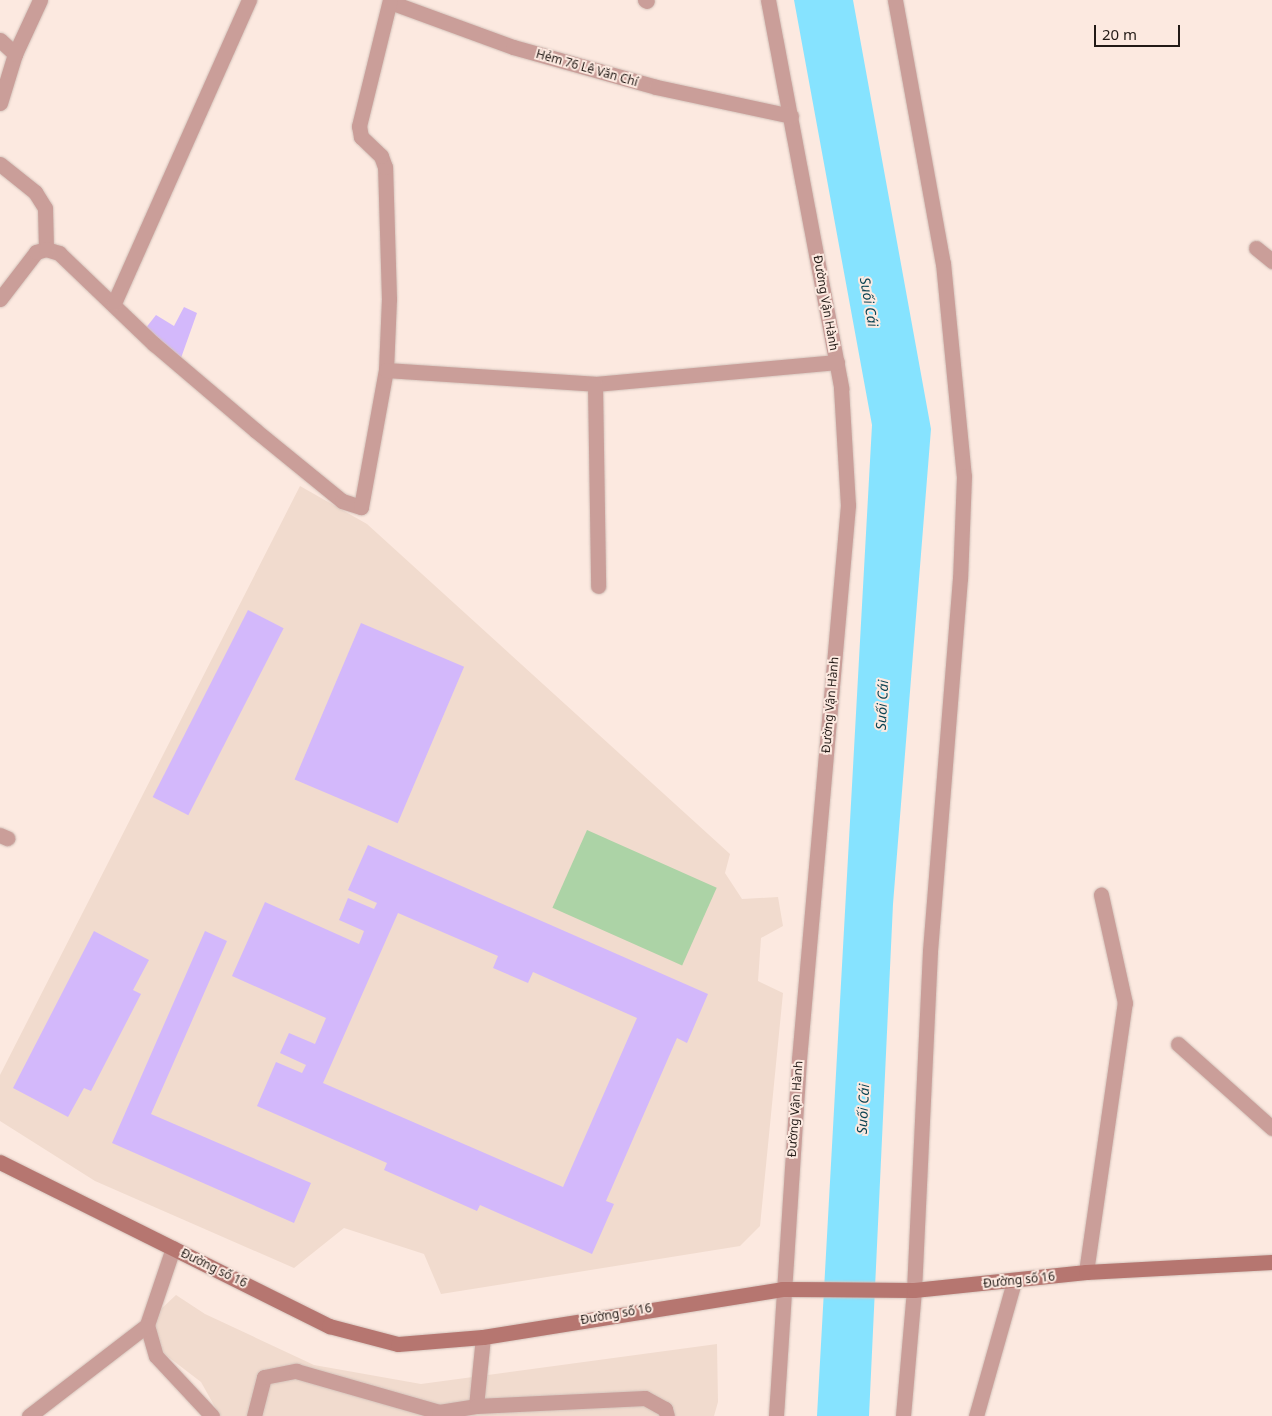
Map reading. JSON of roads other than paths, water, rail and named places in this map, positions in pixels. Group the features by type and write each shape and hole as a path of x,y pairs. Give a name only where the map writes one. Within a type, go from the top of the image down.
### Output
{"street":[{"path":"0,103 15,54 40,0"},
{"path":"114,303 250,0"},
{"name":"Đường Vận Hành","path":"768,0 837,362 848,505 782,1289 776,1416"},
{"path":"895,0 943,263 964,476 960,578 930,951 914,1290 903,1416"},
{"path":"0,299 27,261 36,252 46,249 59,253 114,303 154,344 255,430 355,507 361,507 366,497 386,370 389,299 385,166 381,156 360,137 359,126 390,1"},
{"name":"Hẻm 76 Lê Văn Chí","path":"390,1 513,47 637,82 752,110 790,116"},
{"path":"0,40 15,54"},
{"path":"0,164 35,192 45,208 46,249"},
{"path":"1256,248 1272,261"},
{"path":"386,370 595,384 837,362"},
{"path":"595,384 598,586"},
{"path":"1086,1272 1125,1004 1101,895"},
{"path":"1178,1044 1272,1128"},
{"name":"Đường số 16","path":"0,1162 329,1326 398,1344 482,1337 782,1289 914,1290 1014,1282 1086,1272 1272,1262"},
{"path":"29,1416 147,1325 173,1248"},
{"path":"976,1416 1014,1282"},
{"path":"147,1325 156,1356 212,1416"},
{"path":"476,1406 482,1337"},
{"path":"254,1416 264,1377 296,1372 439,1412 476,1406 645,1398 665,1409 667,1416"}],"water":[{"name":"Suối Cái","path":"794,0 853,0 931,429 893,904 869,1416 817,1416 872,425"}]}
